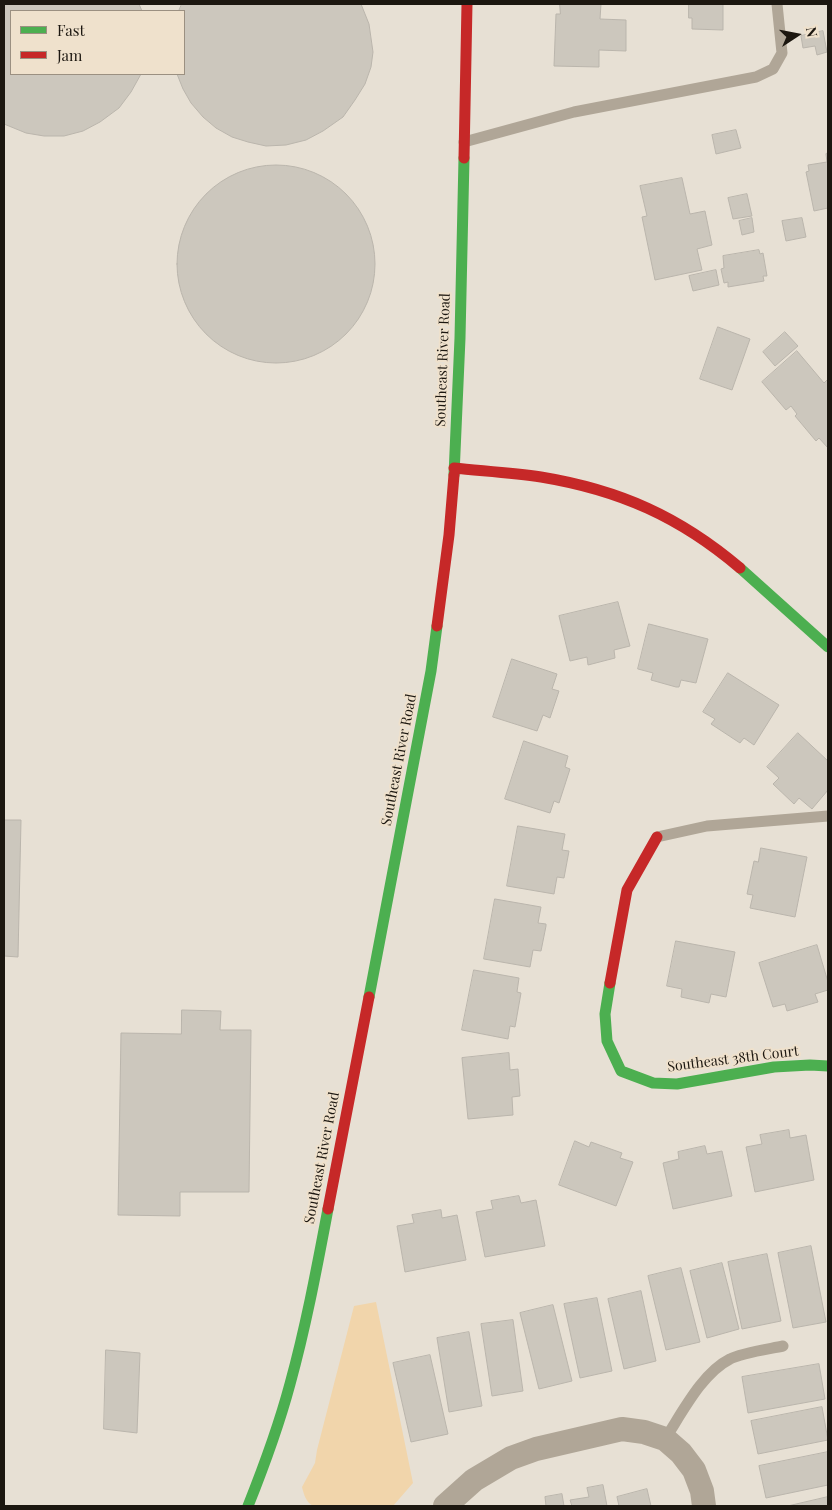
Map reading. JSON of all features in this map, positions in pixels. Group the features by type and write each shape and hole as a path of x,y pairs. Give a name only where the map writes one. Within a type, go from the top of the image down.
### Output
{"main road":[{"name":"Southeast River Road","path":"248,1506 266,1460 290,1384 317,1268 431,671 449,535 454,468 460,338 467,4"},
{"path":"454,468 541,477 573,483 616,495 672,519 705,541 755,580 828,647"},
{"name":"Southeast 38th Court","path":"657,837 628,890 605,1014 607,1041 621,1070 653,1084 677,1084 774,1067 828,1066"}],"street":[{"path":"445,1506 474,1480 511,1458 536,1449 622,1429 644,1432 665,1439 681,1453 694,1470 702,1491 704,1506"}],"lane":[{"path":"464,142 574,112 756,77 773,69 782,53 777,4"},
{"path":"657,837 707,826 828,816"},
{"path":"665,1439 688,1403 718,1367 732,1358 783,1346"}],"shaded area":[{"path":"376,1302 413,1483 393,1506 313,1506 307,1500 302,1487 315,1463 354,1306"}],"building":[{"path":"4,4 139,4 142,10 10,10 10,75 140,75 119,108 100,122 83,131 64,136 44,136 26,133 4,124"},
{"path":"182,4 361,4 369,24 373,52 371,67 365,84 343,117 323,131 306,140 286,145 266,146 248,142 232,137 216,128 191,103 183,89 177,75 185,75 185,10 179,10"},
{"path":"560,4 601,4 600,19 626,20 626,51 599,50 599,67 554,66 556,14 560,14"},
{"path":"689,4 723,4 723,30 692,29 692,18 689,18"},
{"path":"823,31 827,52 817,55 815,46 803,48 801,36"},
{"path":"736,130 741,148 716,154 712,135"},
{"path":"828,153 828,208 814,211 806,172 809,171 808,165 827,162 826,154"},
{"path":"266,165 286,165 305,169 323,176 339,187 353,201 368,226 375,254 371,293 364,311 353,327 339,341 323,352 305,359 286,363 266,363 247,359 229,352 213,341 199,327 188,311 181,293 177,274 177,254 181,235 188,217 199,201 213,187 229,176 247,169"},
{"path":"682,178 690,214 705,211 712,245 697,249 702,270 655,280 642,217 647,216 640,186"},
{"path":"747,194 752,216 733,219 728,198"},
{"path":"752,218 754,232 742,235 739,221"},
{"path":"802,218 806,237 786,241 782,221"},
{"path":"759,250 760,254 763,253 767,276 763,276 764,281 728,287 728,282 724,283 721,269 724,268 723,256"},
{"path":"716,270 719,285 693,291 689,276"},
{"path":"718,327 750,339 732,390 700,379"},
{"path":"785,332 798,346 775,366 763,352"},
{"path":"797,351 824,383 828,379 828,448 819,438 816,441 795,416 797,414 791,406 786,410 762,382"},
{"path":"618,602 630,646 614,650 615,658 588,665 587,657 570,661 559,616"},
{"path":"649,624 708,639 696,683 681,680 679,687 676,687 651,680 653,673 638,669"},
{"path":"512,659 557,674 552,689 559,691 550,718 543,715 537,731 493,717"},
{"path":"728,673 779,705 754,745 744,738 740,743 711,724 715,719 703,712"},
{"path":"798,733 828,761 828,790 812,809 799,798 794,804 773,784 779,778 767,767"},
{"path":"524,741 568,756 565,767 570,769 559,803 554,801 550,813 505,799"},
{"path":"4,820 21,820 18,957 4,956"},
{"path":"518,826 565,834 562,850 569,851 564,878 557,877 554,894 507,886"},
{"path":"761,848 807,857 795,917 750,908 753,895 747,894 754,861 758,862"},
{"path":"495,899 541,907 538,923 546,924 546,926 541,951 533,950 530,967 484,959"},
{"path":"676,941 735,952 726,997 711,994 709,1003 681,997 682,989 667,986"},
{"path":"817,945 828,982 828,990 815,994 818,1002 787,1011 785,1004 773,1007 759,963"},
{"path":"474,970 519,978 517,992 521,993 515,1027 510,1026 508,1039 462,1030"},
{"path":"182,1010 221,1011 220,1030 251,1030 249,1192 180,1192 180,1216 118,1215 121,1033 181,1034"},
{"path":"509,1053 510,1070 518,1069 520,1096 512,1097 513,1115 468,1119 462,1058"},
{"path":"789,1130 790,1138 806,1135 814,1180 755,1192 746,1147 762,1144 760,1135"},
{"path":"575,1141 589,1147 591,1142 622,1153 620,1158 633,1162 616,1206 559,1185"},
{"path":"705,1146 707,1154 722,1151 732,1196 673,1209 663,1163 679,1159 678,1152"},
{"path":"519,1196 521,1203 536,1200 545,1246 485,1257 476,1212 493,1209 491,1201"},
{"path":"441,1210 442,1218 457,1215 466,1260 405,1272 397,1226 414,1223 412,1215"},
{"path":"811,1246 826,1322 793,1328 778,1253"},
{"path":"767,1254 781,1321 742,1329 728,1262"},
{"path":"722,1263 739,1329 707,1338 690,1271"},
{"path":"681,1268 700,1342 666,1350 648,1276"},
{"path":"641,1291 656,1361 624,1369 608,1299"},
{"path":"597,1298 612,1371 580,1378 564,1304"},
{"path":"553,1305 572,1381 539,1389 520,1313"},
{"path":"513,1320 523,1391 492,1396 481,1324"},
{"path":"469,1332 482,1406 449,1412 437,1338"},
{"path":"106,1350 140,1353 137,1433 104,1429"},
{"path":"430,1355 448,1434 411,1442 393,1363"},
{"path":"819,1364 825,1399 748,1413 742,1377"},
{"path":"822,1407 828,1440 758,1454 751,1421"},
{"path":"828,1452 828,1485 766,1498 759,1466"},
{"path":"603,1485 607,1506 572,1506 570,1500 589,1497 587,1488"},
{"path":"647,1489 651,1506 619,1506 617,1497"},
{"path":"562,1494 564,1506 546,1506 545,1497"},
{"path":"828,1497 828,1506 788,1506"}],"traffic: fast":[{"path":"454,475 460,338 464,158"},
{"path":"740,568 828,647"},
{"path":"369,997 431,671 437,626"},
{"path":"610,983 605,1014 607,1041 621,1071 653,1083 677,1084 774,1067 828,1066"},
{"path":"248,1506 271,1445 296,1362 328,1209"}],"traffic: jam":[{"path":"464,158 467,4"},
{"path":"454,468 541,477 623,498 648,508 695,534 740,568"},
{"path":"437,626 449,535 454,475"},
{"path":"610,983 627,890 657,837"},
{"path":"328,1209 369,997"}]}
